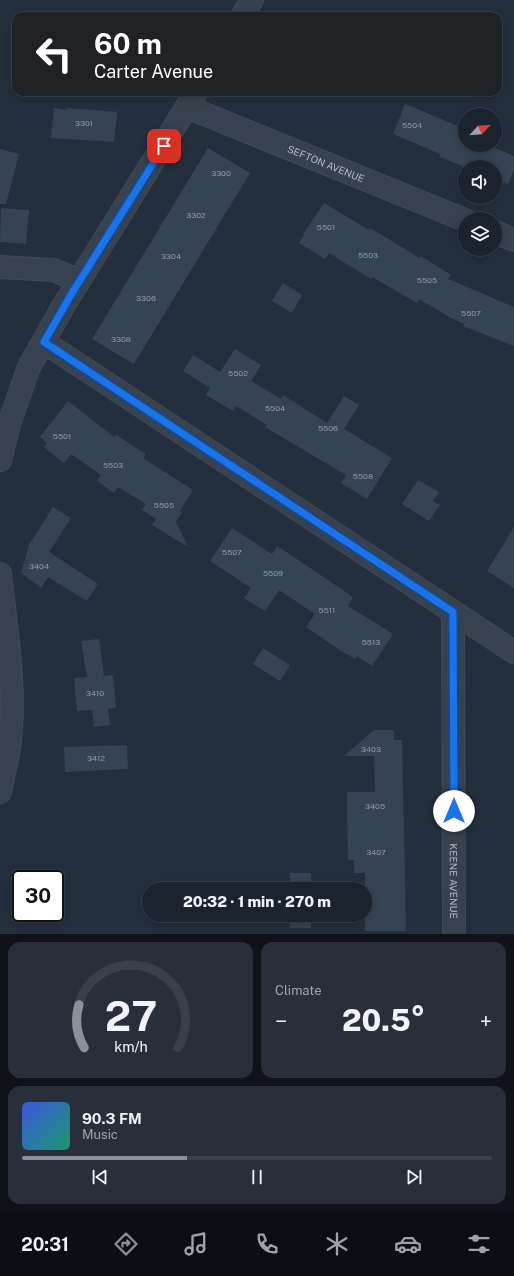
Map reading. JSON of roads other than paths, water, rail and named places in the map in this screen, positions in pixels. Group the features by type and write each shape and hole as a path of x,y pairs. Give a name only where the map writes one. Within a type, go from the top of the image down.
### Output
{"street":[{"path":"244,12 252,0"},
{"path":"0,400 29,367 79,281 192,99"},
{"name":"SEFTON AVENUE","path":"192,99 458,217"},
{"path":"502,235 514,240"},
{"path":"0,267 54,270 79,281"},
{"path":"44,342 514,652"},
{"path":"0,460 9,424 29,367"},
{"path":"0,574 3,623 10,667 11,717 9,746 0,792"},
{"name":"KEENE AVENUE","path":"453,612 454,934"}]}
